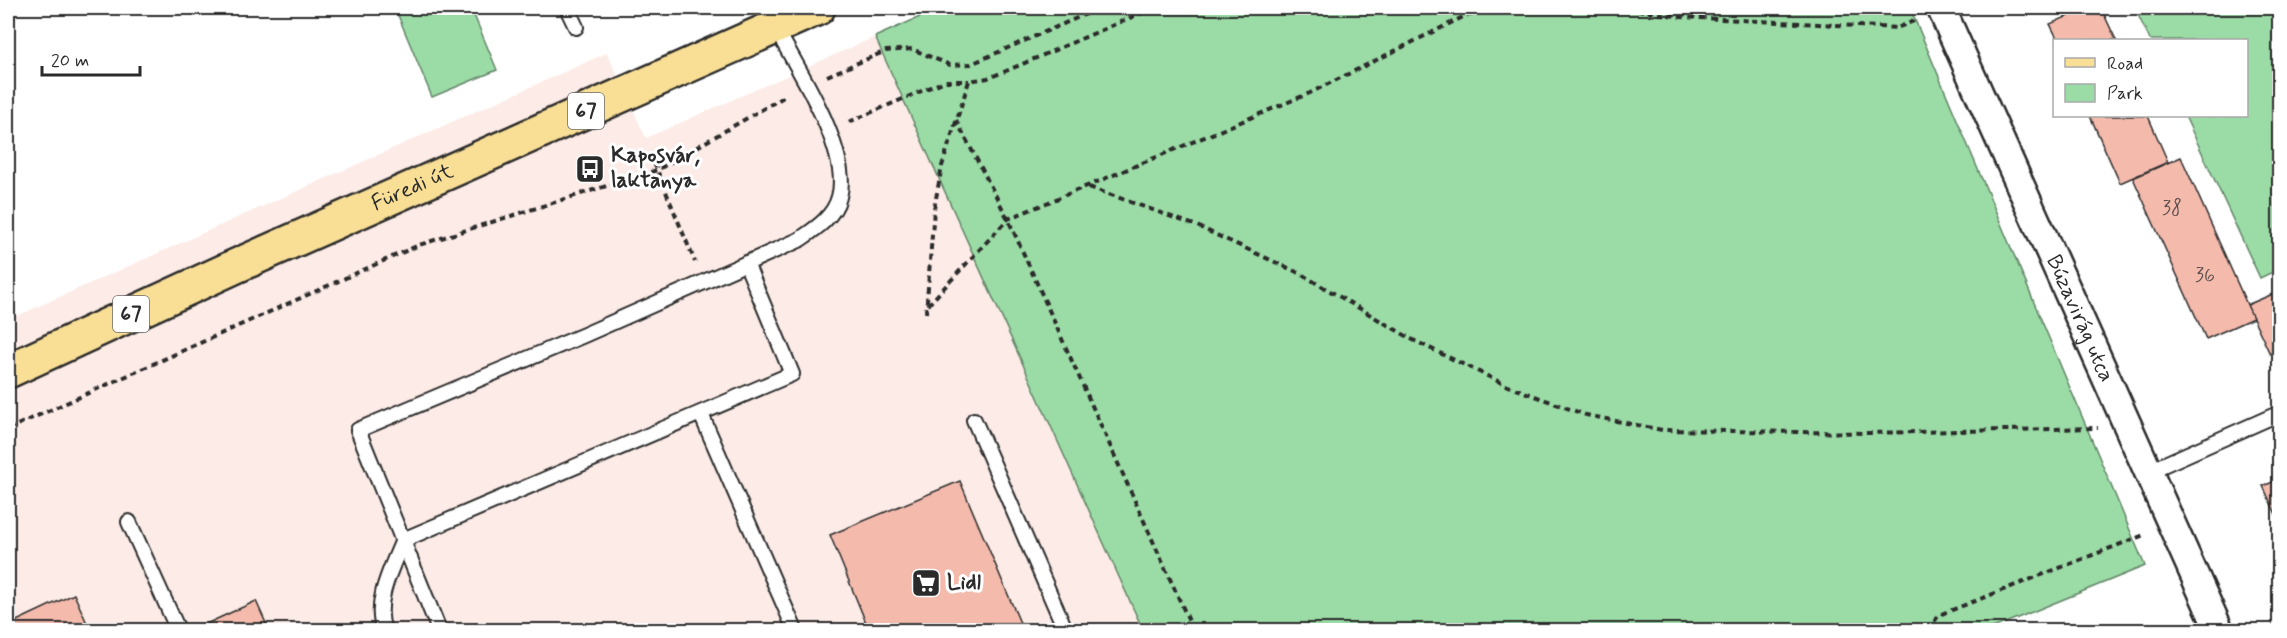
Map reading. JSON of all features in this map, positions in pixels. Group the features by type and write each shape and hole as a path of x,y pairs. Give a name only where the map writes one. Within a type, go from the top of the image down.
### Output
{"main road":[{"name":"Füredi út","path":"13,366 236,266 771,17 818,8"}],"street":[{"name":"Búzavirág utca","path":"1941,8 2219,630"}],"lane":[{"path":"567,8 576,27"},
{"path":"440,630 358,430 799,240 824,222 839,197 840,167 829,130 771,17"},
{"path":"384,630 380,620 384,588 402,540 792,374 746,263"},
{"path":"2147,472 2280,413"},
{"path":"701,414 795,630"},
{"path":"974,420 1062,622"},
{"path":"129,522 177,630"}],"path":[{"path":"8,429 419,245 657,170 807,84 886,51 912,49 950,65 971,64 1100,8"},
{"path":"829,130 945,81 988,78 1154,8"},
{"path":"928,305 1008,219 1311,93 1465,16 1500,8"},
{"path":"1627,8 1681,17 1897,28 1941,8"},
{"path":"926,313 934,209 942,166 969,81"},
{"path":"956,120 1008,219 1193,630"},
{"path":"650,153 703,282"},
{"path":"1089,187 1197,226 1301,274 1415,341 1508,386 1586,415 1662,430 1869,433 2130,427"},
{"path":"1928,630 1939,615 2170,524"}],"shaded area":[{"path":"875,37 1143,630 8,630 8,320 607,53 646,138"}],"green space":[{"path":"395,8 471,8 497,70 432,97"},
{"path":"940,8 1910,8 2145,566 1988,630 1143,630 875,37"},
{"path":"2154,8 2279,8 2279,269 2260,278 2185,117 2248,117 2248,39 2150,39 2138,15"}],"building":[{"path":"2087,8 2101,8 2116,39 2058,39 2050,24"},
{"path":"2101,8 2118,8 2104,14"},
{"path":"2090,117 2148,117 2168,162 2120,183"},
{"path":"2181,157 2253,318 2206,339 2133,178"},
{"path":"2280,291 2280,349 2270,354 2247,305"},
{"path":"2280,479 2280,523 2263,486"},
{"name":"Lidl","path":"960,481 1023,630 869,630 830,535"},
{"path":"74,594 90,630 8,630 8,625"},
{"path":"256,601 269,630 208,630 206,624"}],"place":[{"name":"Kaposvár, laktanya","path":"590,169"},
{"name":"Lidl","path":"926,583"}]}
